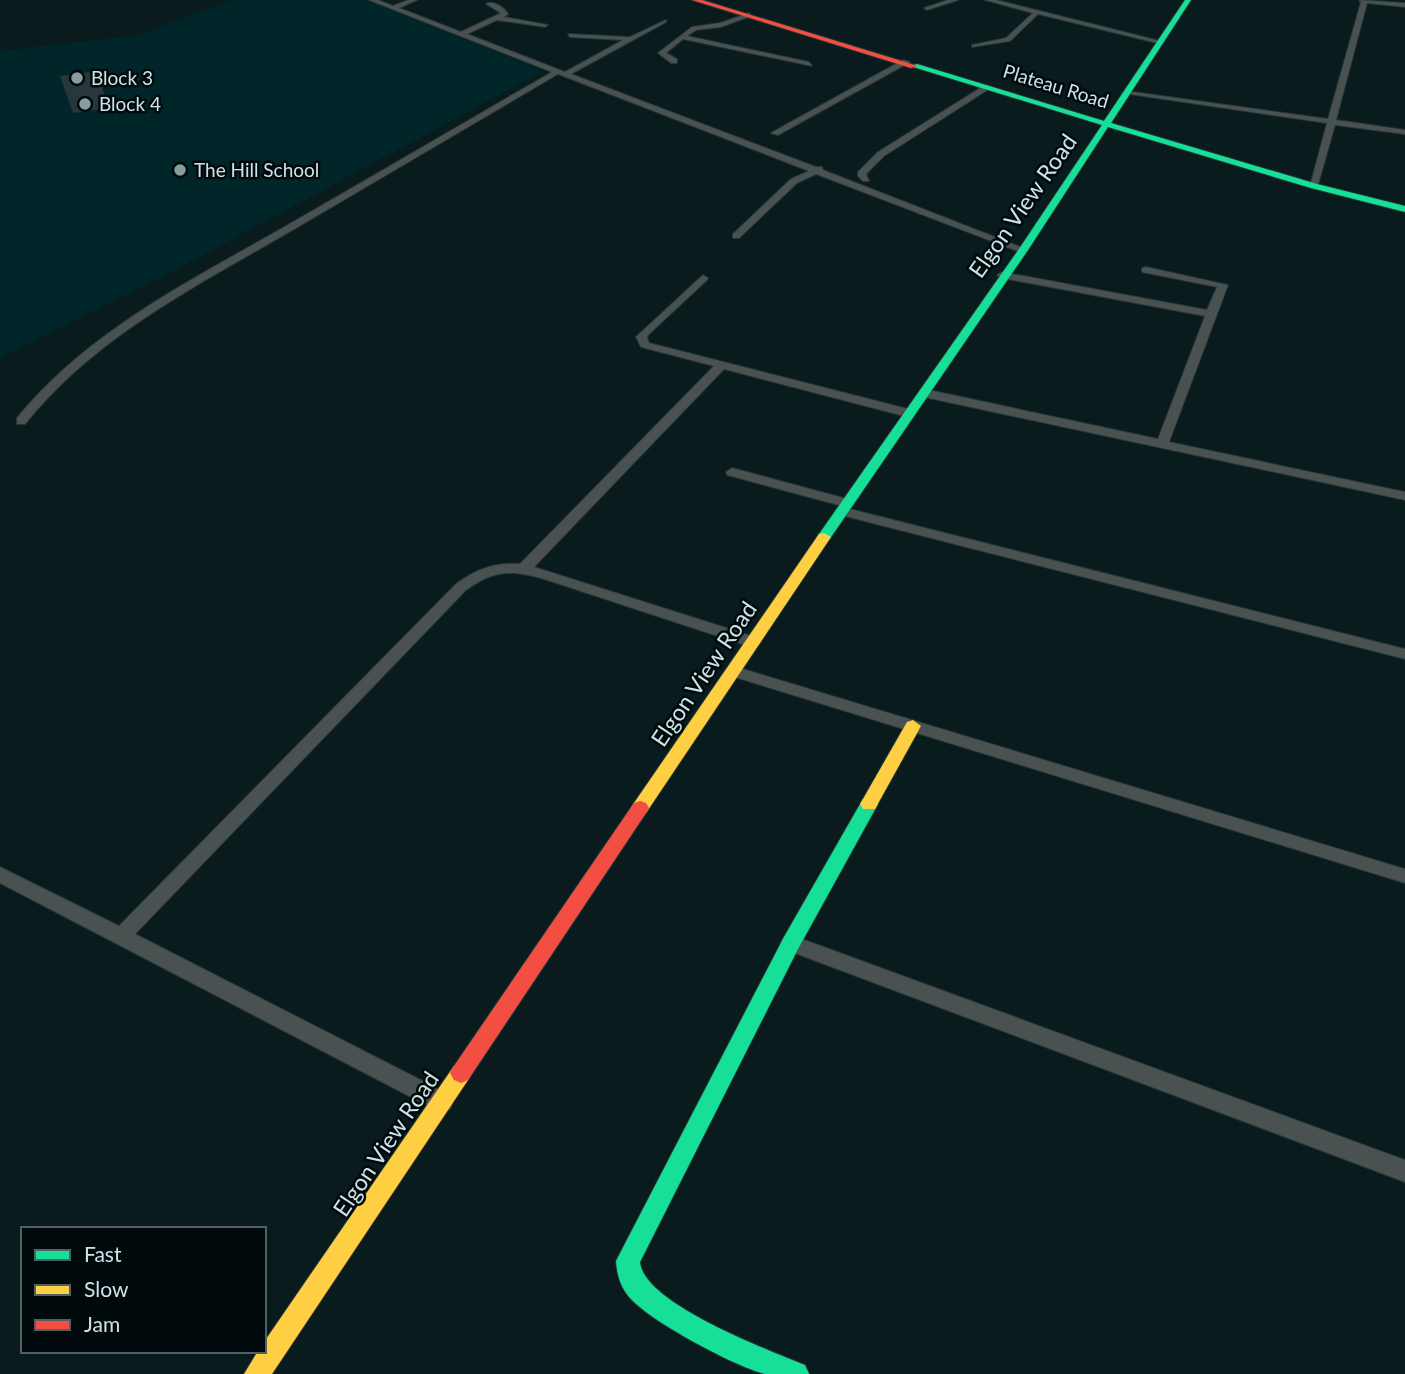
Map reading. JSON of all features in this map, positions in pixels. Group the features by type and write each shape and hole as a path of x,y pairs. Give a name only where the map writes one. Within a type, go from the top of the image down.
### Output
{"street":[{"path":"372,0 819,169 1023,250"},
{"path":"394,8 414,0"},
{"name":"Plateau Road","path":"695,0 1314,186 1405,209"},
{"path":"927,8 955,0"},
{"path":"988,0 1161,42"},
{"name":"Elgon View Road","path":"257,1374 1002,275 1023,250 1188,0"},
{"path":"1314,186 1364,0 1405,5"},
{"path":"461,34 506,12 489,4"},
{"path":"974,46 1008,40 1038,12"},
{"path":"674,61 661,53 696,27 721,25 749,15"},
{"path":"497,18 545,25"},
{"path":"21,421 33,404 71,370 118,332 179,292 562,73 664,21"},
{"path":"570,35 632,38"},
{"path":"681,37 809,64"},
{"path":"775,133 906,62"},
{"path":"866,179 861,174 881,154 988,87"},
{"path":"1126,93 1405,132"},
{"path":"736,236 794,181 819,169"},
{"path":"1146,270 1223,285 1162,444"},
{"path":"1002,275 1210,314"},
{"path":"703,278 645,332 642,341 656,350 908,413"},
{"path":"524,569 721,366"},
{"path":"924,393 1405,496"},
{"path":"732,472 844,507 1405,654"},
{"path":"121,936 461,587 486,571 501,566 524,569 753,642"},
{"path":"733,671 1405,876"},
{"path":"796,1374 682,1321 642,1292 631,1279 628,1261 791,943 913,726"},
{"path":"0,874 442,1102"},
{"path":"791,943 1405,1171"}],"shaded area":[{"name":"The Hill School","path":"230,0 366,0 544,71 177,269 0,358 0,51 139,35"}],"building":[{"path":"89,72 93,81 99,80 106,98 98,100 101,109 73,113 60,76"}],"traffic: fast":[{"path":"824,537 1023,250 1188,0"},
{"path":"914,66 1314,186 1405,209"},
{"path":"796,1374 704,1333 656,1305 639,1291 630,1277 628,1261 791,943 869,804"}],"traffic: slow":[{"path":"640,808 824,537"},
{"path":"869,804 913,726"},
{"path":"257,1374 461,1073"}],"traffic: jam":[{"path":"695,0 914,66"},
{"path":"461,1073 640,808"}],"place":[{"name":"Block 3","path":"77,78"},
{"name":"Block 4","path":"85,104"},
{"name":"The Hill School","path":"180,170"}]}
